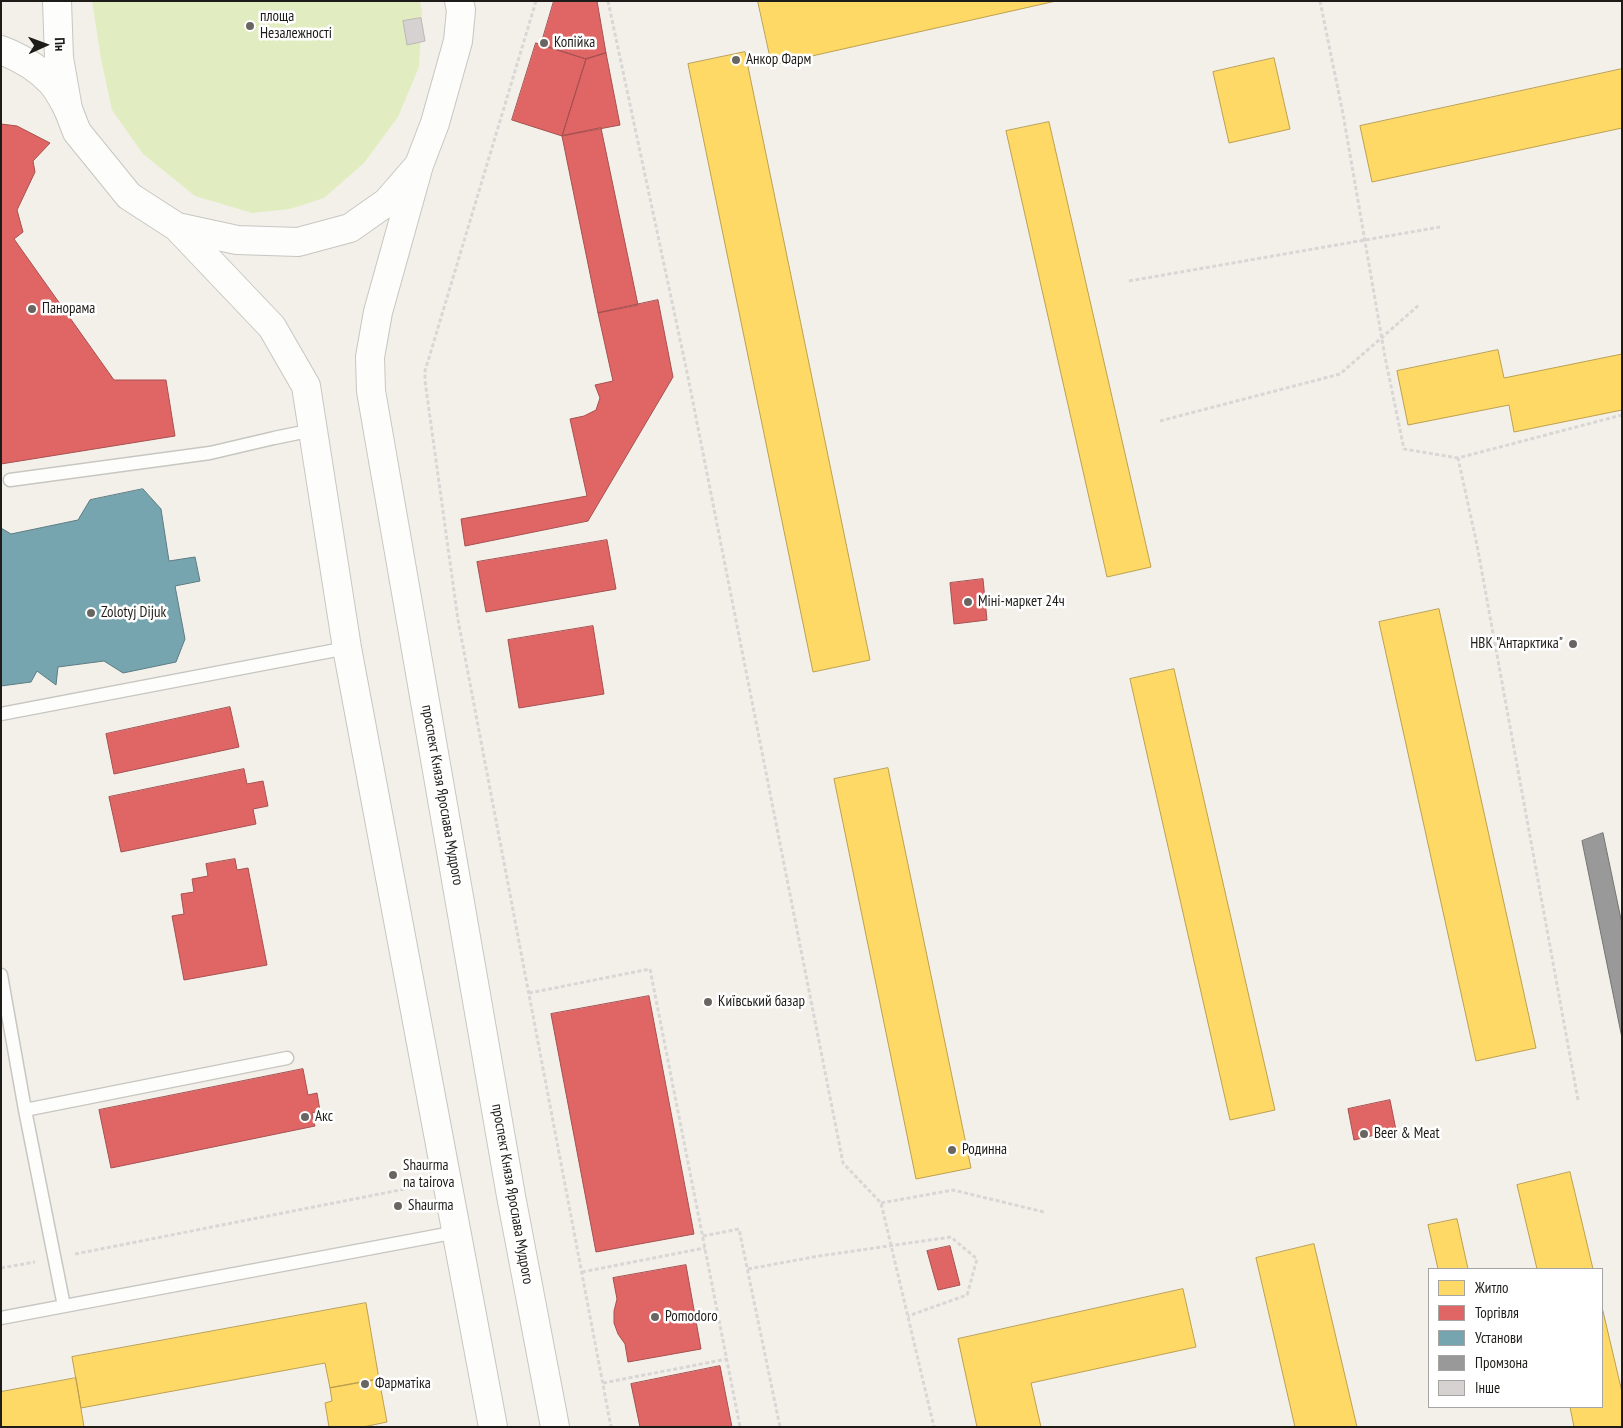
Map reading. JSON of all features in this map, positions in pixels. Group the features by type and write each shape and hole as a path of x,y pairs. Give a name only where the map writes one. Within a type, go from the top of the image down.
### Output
{"main road":[{"path":"57,1 59,58 68,109"},
{"path":"176,228 237,240 298,242 350,228 387,202 418,165 435,123 458,41 462,4"},
{"path":"1,50 12,54 52,82 68,109 77,132 129,196 176,228 272,327 306,386 347,648 492,1427"},
{"name":"проспект Князя Ярослава Мудрого","path":"418,165 378,312 370,357 371,391 510,1187 555,1427"}],"lane":[{"path":"10,480 210,454 313,430"},
{"path":"1,714 347,648"},
{"path":"1,975 25,1110 64,1306"},
{"path":"25,1110 287,1058"},
{"path":"1,1318 457,1232"}],"path":[{"path":"536,1 430,353 425,376 458,620 612,1427"},
{"path":"608,1 690,387 843,1163 881,1203 934,1427"},
{"path":"1320,1 1343,114 1381,338 1404,450 1458,458 1622,415"},
{"path":"1129,281 1440,227"},
{"path":"1160,421 1340,374 1419,305"},
{"path":"1458,458 1477,545 1578,1100"},
{"path":"529,993 650,969 740,1427"},
{"path":"1,1268 446,1181"},
{"path":"881,1203 953,1190 1044,1212"},
{"path":"702,1236 740,1229 780,1427"},
{"path":"748,1269 819,1256 951,1237 977,1259 967,1295 908,1316"},
{"path":"582,1272 705,1248"},
{"path":"603,1383 727,1359"}],"green space":[{"path":"92,1 420,1 422,12 419,67 398,117 364,163 324,198 290,209 252,213 195,196 143,154 112,110 101,59"}],"building: Житло":[{"path":"758,1 1056,1 772,65"},
{"path":"745,52 870,660 813,672 688,64"},
{"path":"1274,58 1290,129 1229,143 1213,72"},
{"path":"1622,69 1622,128 1372,182 1360,126"},
{"path":"1049,122 1151,567 1107,577 1006,131"},
{"path":"1498,350 1504,378 1622,354 1622,410 1514,432 1509,405 1408,425 1397,371"},
{"path":"1439,609 1536,1048 1476,1061 1379,622"},
{"path":"1174,669 1275,1110 1230,1120 1130,679"},
{"path":"888,768 971,1168 916,1179 834,779"},
{"path":"1570,1172 1593,1268 1537,1268 1517,1185"},
{"path":"1457,1219 1468,1268 1438,1268 1428,1225"},
{"path":"1314,1244 1357,1427 1295,1427 1256,1258"},
{"path":"1183,1289 1196,1347 1031,1383 1041,1427 977,1427 958,1339"},
{"path":"366,1303 379,1379 330,1388 325,1363 81,1408 72,1357"},
{"path":"1603,1311 1622,1392 1622,1427 1574,1427 1570,1408 1603,1408"},
{"path":"76,1378 84,1427 1,1427 1,1392"},
{"path":"379,1379 387,1422 363,1427 329,1427 325,1403 332,1401 330,1388"}],"building: Торгівля":[{"path":"554,1 597,1 606,53 586,59 541,45"},
{"path":"536,43 586,59 562,136 512,120"},
{"path":"606,53 620,125 562,136 586,59"},
{"name":"Панорама","path":"1,124 17,126 50,143 33,161 35,172 17,210 23,232 14,239 114,380 166,380 175,436 1,464"},
{"path":"601,128 638,305 598,313 562,136"},
{"path":"658,300 673,377 588,521 465,546 461,519 587,496 570,419 584,416 596,410 600,398 595,385 613,381 598,313"},
{"path":"607,540 616,589 486,612 477,562"},
{"name":"Міні-маркет 24ч","path":"983,579 987,620 954,624 950,583"},
{"path":"593,626 604,694 519,708 508,640"},
{"path":"230,707 239,747 114,774 106,734"},
{"path":"244,769 247,784 263,781 268,806 253,809 256,824 121,852 109,797"},
{"path":"235,859 237,870 248,868 267,965 184,980 172,916 184,914 181,894 194,892 192,879 208,876 206,864"},
{"path":"649,996 694,1234 596,1252 551,1014"},
{"path":"303,1069 308,1095 317,1093 320,1111 312,1113 315,1126 111,1168 99,1110"},
{"path":"1390,1100 1396,1130 1354,1140 1348,1109"},
{"path":"950,1246 960,1285 938,1290 927,1251"},
{"name":"Pomodoro","path":"686,1265 701,1349 628,1362 625,1344 618,1334 614,1323 617,1299 613,1278"},
{"path":"720,1366 732,1427 640,1427 631,1384"}],"building: Установи":[{"name":"Zolotyj Dijuk","path":"143,489 161,509 169,561 195,557 200,581 175,586 185,639 176,662 123,673 104,661 58,667 56,685 37,671 31,682 1,686 1,528 11,534 78,520 90,500"}],"building: Промзона":[{"path":"1603,833 1622,924 1622,1038 1582,841"}],"building: Інше":[{"path":"421,18 425,41 407,45 403,21"}],"place":[{"name":"площа Незалежності","path":"250,26"},
{"name":"Копійка","path":"544,43"},
{"name":"Анкор Фарм","path":"736,60"},
{"name":"Панорама","path":"32,309"},
{"name":"Міні-маркет 24ч","path":"968,602"},
{"name":"Zolotyj Dijuk","path":"91,613"},
{"name":"НВК \"Антарктика\"","path":"1573,644"},
{"name":"Київський базар","path":"708,1002"},
{"name":"Акс","path":"305,1117"},
{"name":"Beer & Meat","path":"1364,1134"},
{"name":"Родинна","path":"952,1150"},
{"name":"Shaurma na tairova","path":"393,1175"},
{"name":"Shaurma","path":"398,1206"},
{"name":"Pomodoro","path":"655,1317"},
{"name":"Фарматіка","path":"365,1384"}]}
